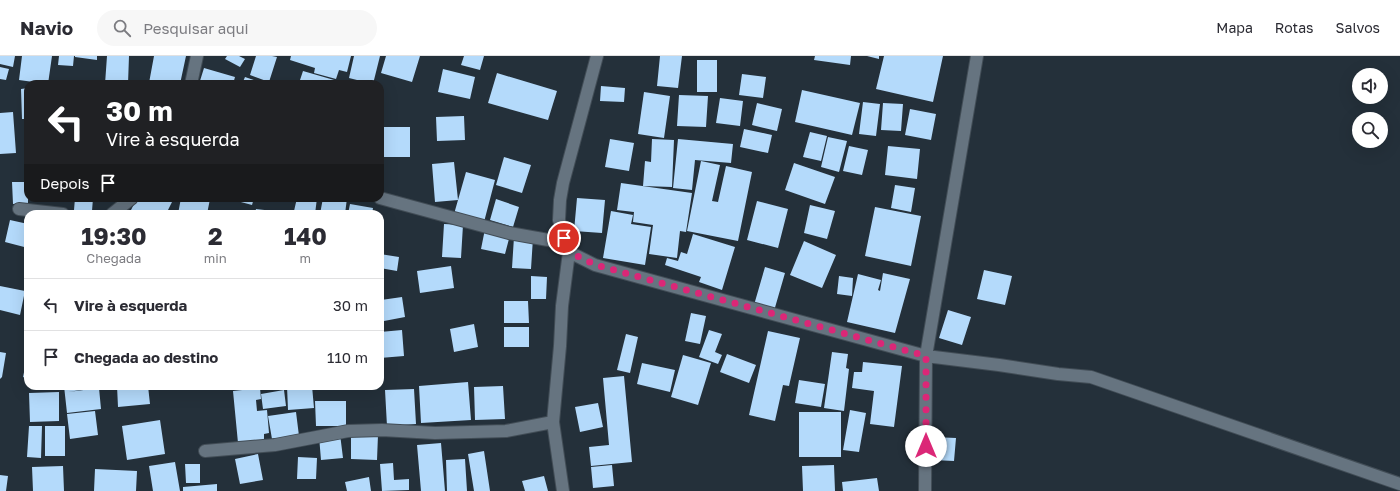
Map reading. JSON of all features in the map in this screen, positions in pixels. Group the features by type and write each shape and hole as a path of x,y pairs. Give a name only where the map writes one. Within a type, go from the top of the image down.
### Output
{"street":[{"path":"192,80 197,56"},
{"path":"563,491 553,422 562,306 569,252 559,220 560,200 563,183 597,56"},
{"path":"925,491 926,356 977,56"},
{"path":"384,199 509,233 554,241 564,238"},
{"path":"117,210 127,202"},
{"path":"19,209 28,210"},
{"path":"569,252 596,265 926,356 1058,374 1092,377 1400,484"},
{"path":"205,451 275,445 348,431 382,430 435,433 506,431 553,422"}],"building":[{"path":"0,56 15,56 13,67 0,64"},
{"path":"22,56 52,56 49,80 19,80"},
{"path":"59,56 74,56 73,66 58,65"},
{"path":"97,56 97,60 75,57"},
{"path":"107,56 129,56 128,80 105,80"},
{"path":"154,56 186,56 181,80 150,80"},
{"path":"227,56 239,56 245,59 240,67 225,59"},
{"path":"256,56 277,57 270,80 264,80 250,75"},
{"path":"291,56 351,56 347,72 339,70 336,79 314,73 315,68 290,60"},
{"path":"354,56 380,56 374,80 357,80 349,78"},
{"path":"386,56 420,56 412,82 381,73"},
{"path":"464,56 484,56 480,70 461,65"},
{"path":"660,56 682,56 678,88 657,86"},
{"path":"815,56 851,56 850,65 814,60"},
{"path":"867,56 879,56 879,59"},
{"path":"884,56 943,56 933,102 876,89"},
{"path":"697,60 717,60 717,92 697,92"},
{"path":"0,67 9,69 6,80 0,79"},
{"path":"204,68 235,77 234,80 200,80"},
{"path":"443,69 475,77 470,99 438,92"},
{"path":"303,71 334,80 300,80"},
{"path":"497,73 557,91 548,120 488,103"},
{"path":"742,74 766,77 763,98 739,95"},
{"path":"245,77 254,80 244,80"},
{"path":"601,86 625,88 624,102 600,101"},
{"path":"21,89 24,89 24,119 22,119"},
{"path":"802,90 860,103 852,135 795,122"},
{"path":"644,92 670,96 664,138 638,134"},
{"path":"679,95 708,96 706,127 677,126"},
{"path":"720,98 743,101 740,126 716,123"},
{"path":"863,102 880,104 876,136 859,134"},
{"path":"757,103 782,109 777,131 752,125"},
{"path":"883,103 903,104 901,131 881,130"},
{"path":"910,109 936,114 931,140 905,135"},
{"path":"13,112 16,153 0,154 0,113"},
{"path":"464,116 465,140 437,141 436,117"},
{"path":"384,127 410,127 410,157 384,157"},
{"path":"744,129 772,135 768,153 740,147"},
{"path":"810,132 827,136 821,161 803,157"},
{"path":"828,137 847,141 839,172 821,167"},
{"path":"610,139 634,143 629,171 605,167"},
{"path":"652,139 674,140 672,187 643,186 645,161 651,162"},
{"path":"678,139 733,144 731,163 695,160 692,190 673,188"},
{"path":"849,146 868,150 862,175 843,171"},
{"path":"888,146 920,149 917,179 885,175"},
{"path":"504,157 531,165 522,193 496,185"},
{"path":"701,161 720,165 712,201 718,202 726,166 752,172 738,241 687,231"},
{"path":"454,162 458,200 435,202 432,164"},
{"path":"794,163 835,177 825,204 785,190"},
{"path":"466,172 495,180 484,222 454,214"},
{"path":"12,182 24,182 24,202 28,203 13,204"},
{"path":"621,183 692,193 686,232 680,231 677,258 649,254 653,225 633,222 634,212 617,210"},
{"path":"895,185 915,188 911,212 891,208"},
{"path":"577,198 605,200 602,233 574,231"},
{"path":"496,199 519,207 513,227 490,220"},
{"path":"757,201 788,209 778,248 747,240"},
{"path":"75,202 93,202 92,210 74,210"},
{"path":"135,202 172,202 168,210 131,210"},
{"path":"180,202 209,202 208,210 179,210"},
{"path":"241,202 253,202 252,205"},
{"path":"296,202 316,202 316,210 294,210"},
{"path":"322,202 346,202 346,210 321,210"},
{"path":"350,204 373,208 373,210 349,210"},
{"path":"810,205 835,211 827,239 804,233"},
{"path":"875,207 921,216 911,266 865,256"},
{"path":"611,211 633,215 631,224 651,227 645,265 603,258"},
{"path":"10,220 24,223 24,247 5,242"},
{"path":"444,224 463,225 461,258 442,257"},
{"path":"485,229 510,235 505,254 481,249"},
{"path":"693,234 735,247 722,290 699,282 701,277 665,265 667,258 678,261 681,252 687,254"},
{"path":"514,237 533,238 531,269 512,268"},
{"path":"804,241 836,255 822,288 790,275"},
{"path":"384,255 399,257 397,271 384,269"},
{"path":"451,266 454,288 420,293 417,271"},
{"path":"765,267 785,273 774,311 754,305"},
{"path":"984,270 1012,276 1005,305 977,299"},
{"path":"883,273 910,279 895,333 847,322 858,274 881,280 878,290 880,291"},
{"path":"531,276 547,277 546,299 531,299"},
{"path":"839,276 853,278 852,296 837,294"},
{"path":"0,286 24,291 20,315 0,310"},
{"path":"402,297 405,317 384,321 384,300"},
{"path":"504,301 528,301 529,323 504,323"},
{"path":"948,310 971,317 962,345 939,338"},
{"path":"691,313 706,316 700,344 685,341"},
{"path":"474,324 478,347 454,352 450,329"},
{"path":"504,327 529,327 529,347 504,347"},
{"path":"402,330 404,356 384,358 384,332"},
{"path":"709,330 722,334 715,352 722,355 718,364 699,357"},
{"path":"768,331 800,338 789,386 783,385 775,421 749,415"},
{"path":"626,334 638,337 630,373 617,370"},
{"path":"0,352 6,353 2,377 0,379"},
{"path":"832,352 848,354 846,368 849,369 844,411 824,408"},
{"path":"727,354 756,365 749,383 720,372"},
{"path":"683,355 711,363 698,405 671,397"},
{"path":"863,362 902,366 894,427 870,424 874,391 852,388 854,372 862,372"},
{"path":"642,363 675,370 670,392 637,384"},
{"path":"624,376 632,462 591,466 589,447 609,445 603,378"},
{"path":"799,380 825,384 821,407 795,403"},
{"path":"468,382 471,420 421,423 419,386"},
{"path":"503,386 505,419 475,420 474,387"},
{"path":"414,389 416,424 387,426 385,390"},
{"path":"64,390 81,390 68,392 99,390 101,409 67,413"},
{"path":"117,390 148,390 150,404 118,407"},
{"path":"260,390 261,399 256,400 257,411 267,410 269,433 264,434 264,441 238,443 233,391"},
{"path":"284,390 286,406 263,409 261,394"},
{"path":"287,390 312,390 314,408 288,410"},
{"path":"59,392 59,421 30,422 29,393"},
{"path":"315,401 346,401 346,426 316,426"},
{"path":"598,403 603,427 580,432 575,407"},
{"path":"850,410 866,413 859,452 843,450"},
{"path":"95,411 98,435 70,439 67,414"},
{"path":"296,412 299,436 272,439 268,416"},
{"path":"799,412 841,412 841,457 799,457"},
{"path":"160,420 165,454 127,460 122,426"},
{"path":"29,426 42,426 41,458 27,457"},
{"path":"45,426 65,426 65,456 45,456"},
{"path":"340,434 343,458 321,460 319,436"},
{"path":"351,434 378,435 377,460 351,459"},
{"path":"933,437 956,438 954,461 933,460"},
{"path":"441,443 445,491 421,491 417,445"},
{"path":"484,451 490,491 474,491 468,454"},
{"path":"258,454 263,480 240,484 235,459"},
{"path":"298,457 317,458 316,479 297,479"},
{"path":"465,459 467,491 447,491 446,460"},
{"path":"175,462 180,491 153,491 149,466"},
{"path":"393,463 394,480 409,479 409,490 382,491 380,464"},
{"path":"185,464 200,464 200,483 186,483"},
{"path":"612,465 614,486 593,488 591,467"},
{"path":"834,465 835,491 803,491 802,466"},
{"path":"63,466 64,491 33,491 32,467"},
{"path":"95,469 137,471 136,491 94,491"},
{"path":"0,475 8,476 6,491 0,491"},
{"path":"544,476 548,491 525,491 522,481"},
{"path":"369,477 371,491 347,491 345,482"},
{"path":"877,478 879,491 843,491 842,482"},
{"path":"217,484 217,491 183,491 183,487"}],"route":[{"path":"564,238 569,252 596,265 926,356 926,446"}]}
